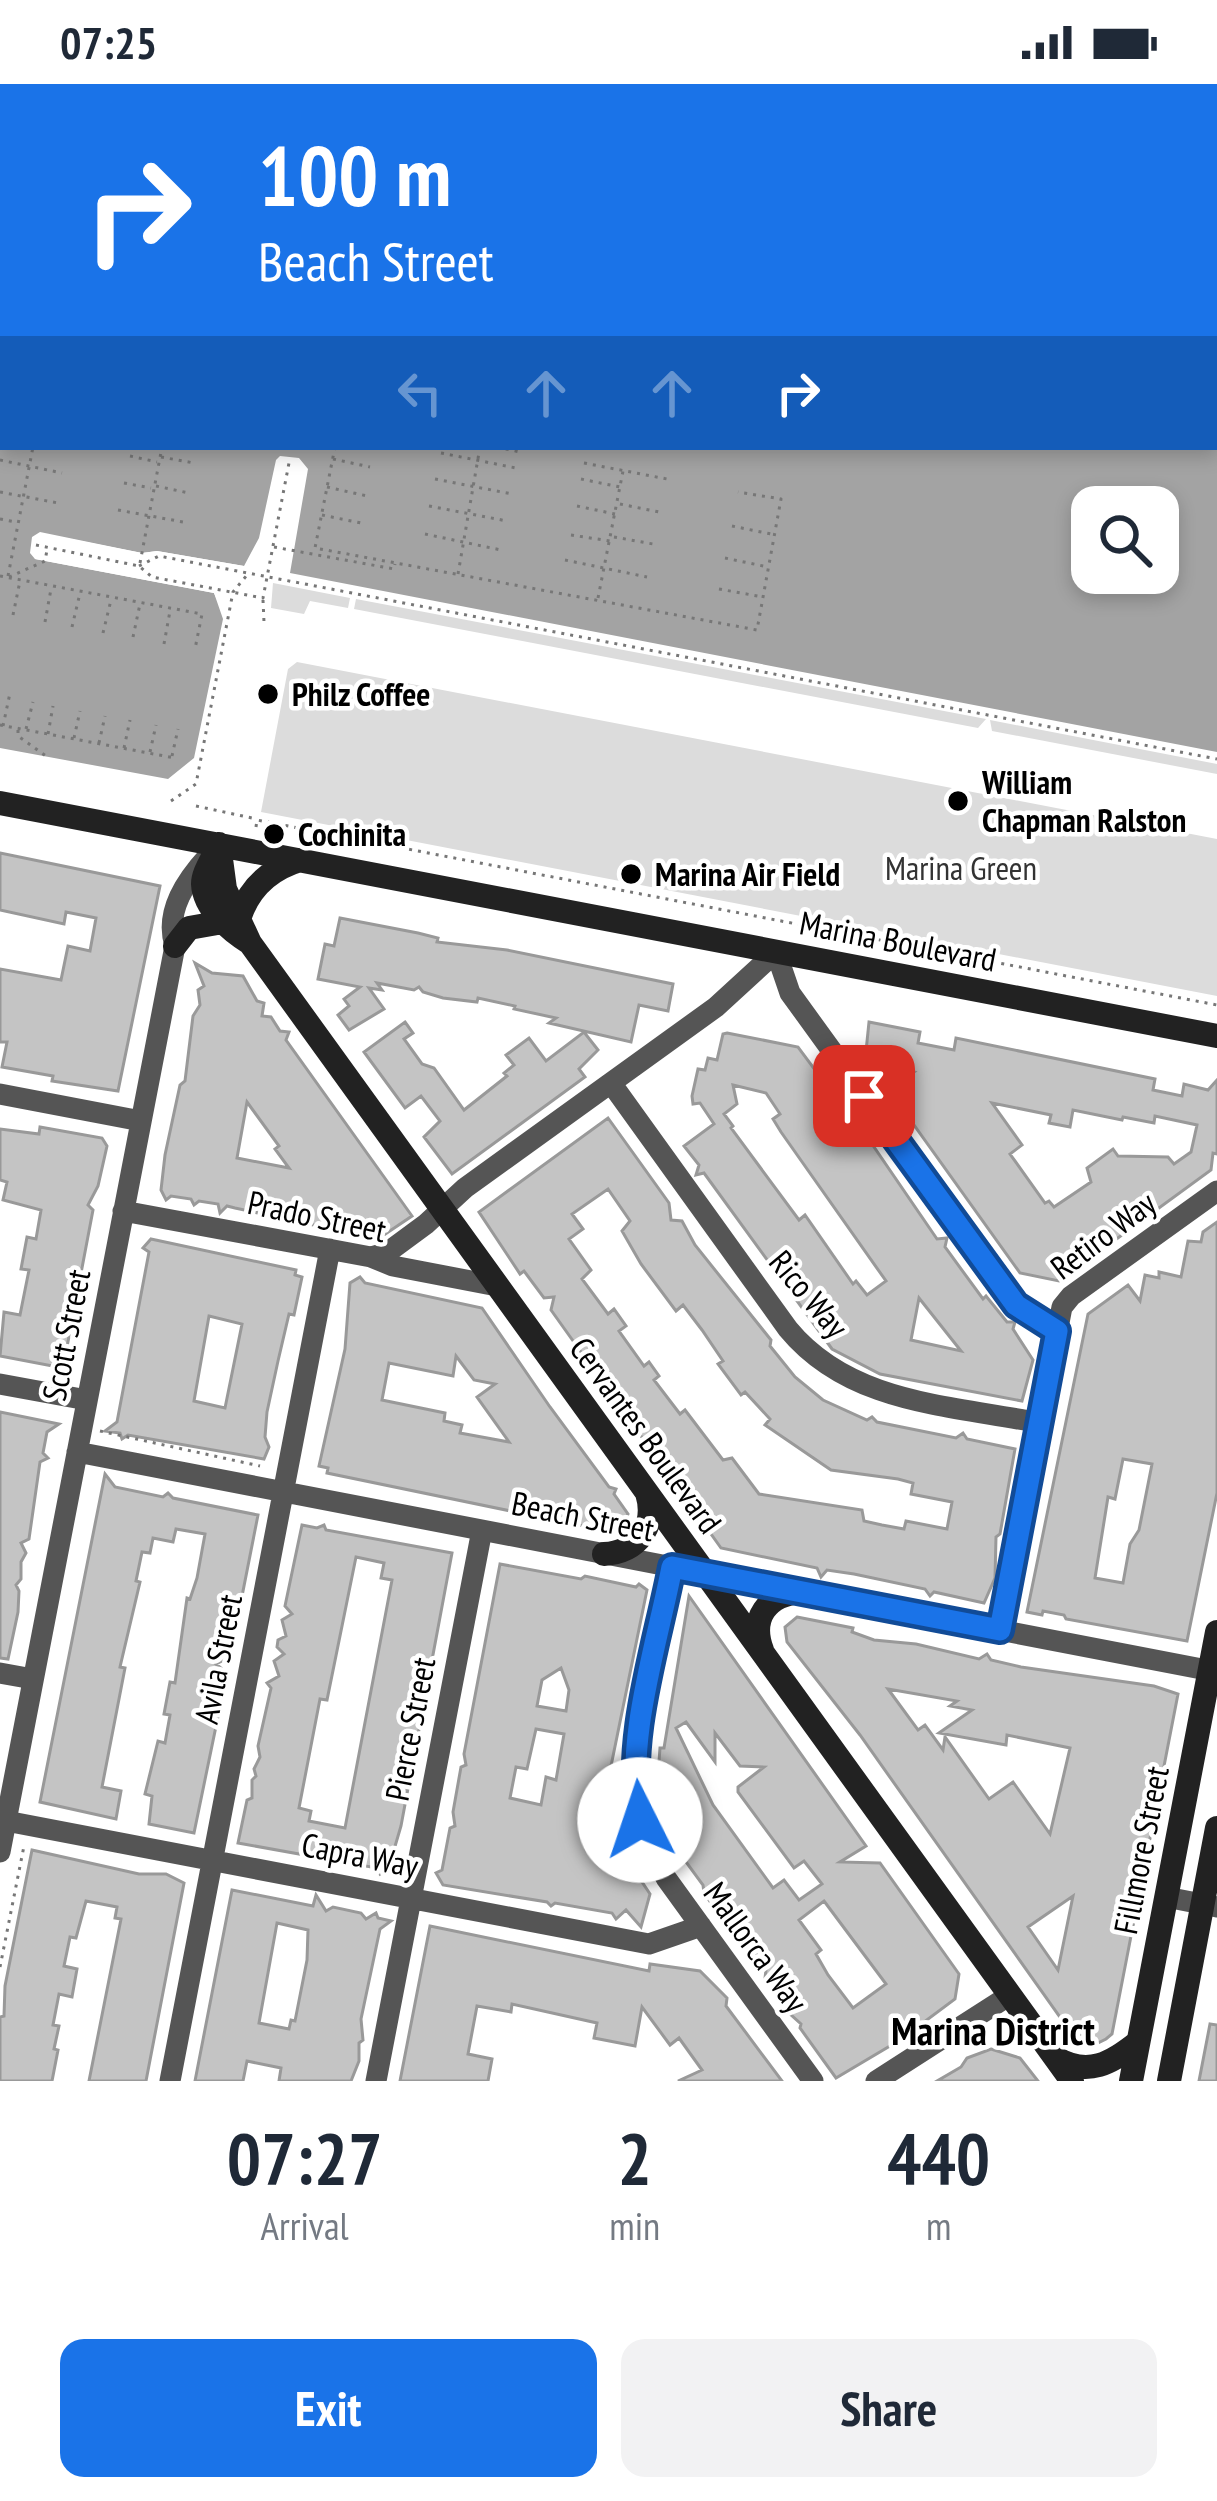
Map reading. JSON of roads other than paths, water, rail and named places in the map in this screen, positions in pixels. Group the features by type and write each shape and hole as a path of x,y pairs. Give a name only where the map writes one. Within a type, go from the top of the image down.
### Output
{"street":[{"name":"Marina Boulevard","path":"0,802 1217,1036"},
{"path":"219,844 203,887 232,919"},
{"name":"Scott Street","path":"0,1852 175,946 171,928 182,892 219,844"},
{"path":"175,946 189,928 232,919 258,883 276,869 300,860"},
{"name":"Cervantes Boulevard","path":"232,919 1072,2081"},
{"path":"370,1257 388,1252 731,996 776,952 790,993 1016,1305 1057,1331"},
{"name":"Rico Way","path":"611,1083 788,1329 819,1361 872,1389 1040,1423"},
{"path":"0,1094 140,1121"},
{"name":"Retiro Way","path":"1000,1630 1062,1307 1217,1190"},
{"name":"Prado Street","path":"123,1211 497,1286"},
{"name":"Avila Street","path":"170,2081 330,1249"},
{"path":"0,1384 87,1400"},
{"name":"Beach Street","path":"77,1452 1213,1671"},
{"path":"604,1554 628,1549 642,1535 651,1513 646,1490"},
{"name":"Pierce Street","path":"376,2081 482,1530"},
{"name":"Mallorca Way","path":"672,1567 637,1752 635,1787 650,1850 813,2081"},
{"path":"763,1652 757,1630 764,1610 778,1596 800,1592"},
{"name":"Fillmore Street","path":"1131,2081 1217,1632"},
{"path":"0,1673 33,1679"},
{"name":"Capra Way","path":"6,1822 649,1944 701,1926"},
{"path":"1169,2081 1210,1905 1217,1828"},
{"path":"1166,1897 1210,1905"},
{"path":"875,2081 1010,1995"},
{"path":"1056,2058 1078,2068 1098,2067 1138,2042"}],"place":[{"name":"Philz Coffee","path":"268,694"},
{"name":"William Chapman Ralston","path":"958,801"},
{"name":"Cochinita","path":"274,834"},
{"name":"Marina Air Field","path":"631,874"}],"district":[{"name":"Marina District","path":"993,2031"}],"park label":[{"name":"Marina Green","path":"961,868"}]}
